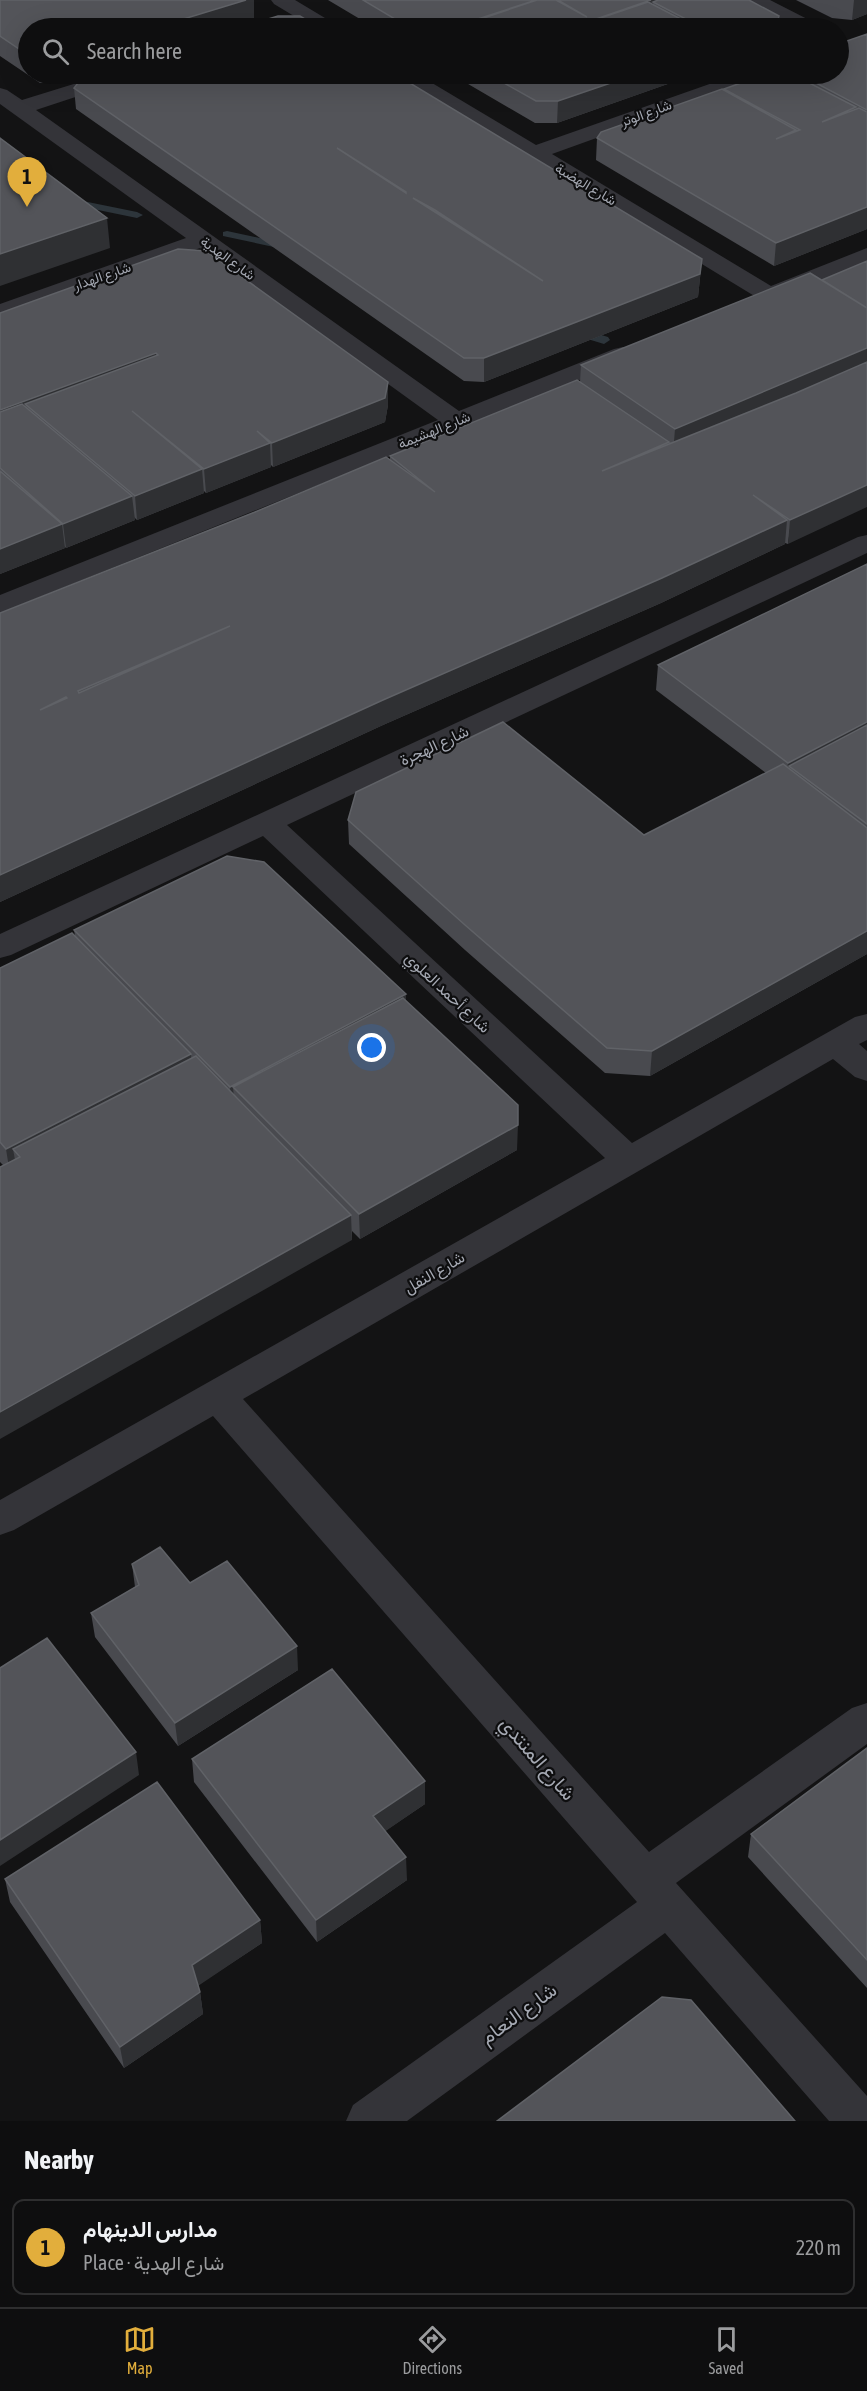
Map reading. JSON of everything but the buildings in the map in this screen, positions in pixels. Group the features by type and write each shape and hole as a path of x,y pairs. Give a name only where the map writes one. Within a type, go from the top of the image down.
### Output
{"street":[{"path":"281,0 311,18"},
{"path":"754,0 790,18"},
{"path":"297,18 306,15"},
{"path":"19,108 95,84"},
{"name":"شارع الهضبة","path":"420,84 769,295"},
{"name":"شارع الوتر","path":"535,153 728,84"},
{"name":"شارع الهدية","path":"0,94 456,421"},
{"name":"شارع الهدار","path":"0,312 203,240"},
{"path":"737,308 867,255"},
{"name":"شارع الهشيمة","path":"0,605 640,347"},
{"name":"شارع الهجرة","path":"0,947 867,543"},
{"name":"شارع أحمد العلوي","path":"267,823 629,1160"},
{"name":"شارع النفل","path":"0,1519 867,1025"},
{"path":"835,1043 867,1069"},
{"name":"شارع المنتدي","path":"217,1395 859,2121"},
{"name":"شارع النعام","path":"369,2121 656,1893 867,1720"}],"waterway":[{"path":"68,201 137,215"},
{"path":"227,234 288,247"},
{"path":"575,331 604,340"}],"place":[{"name":"مدارس الدينهام","path":"27,207"}]}
